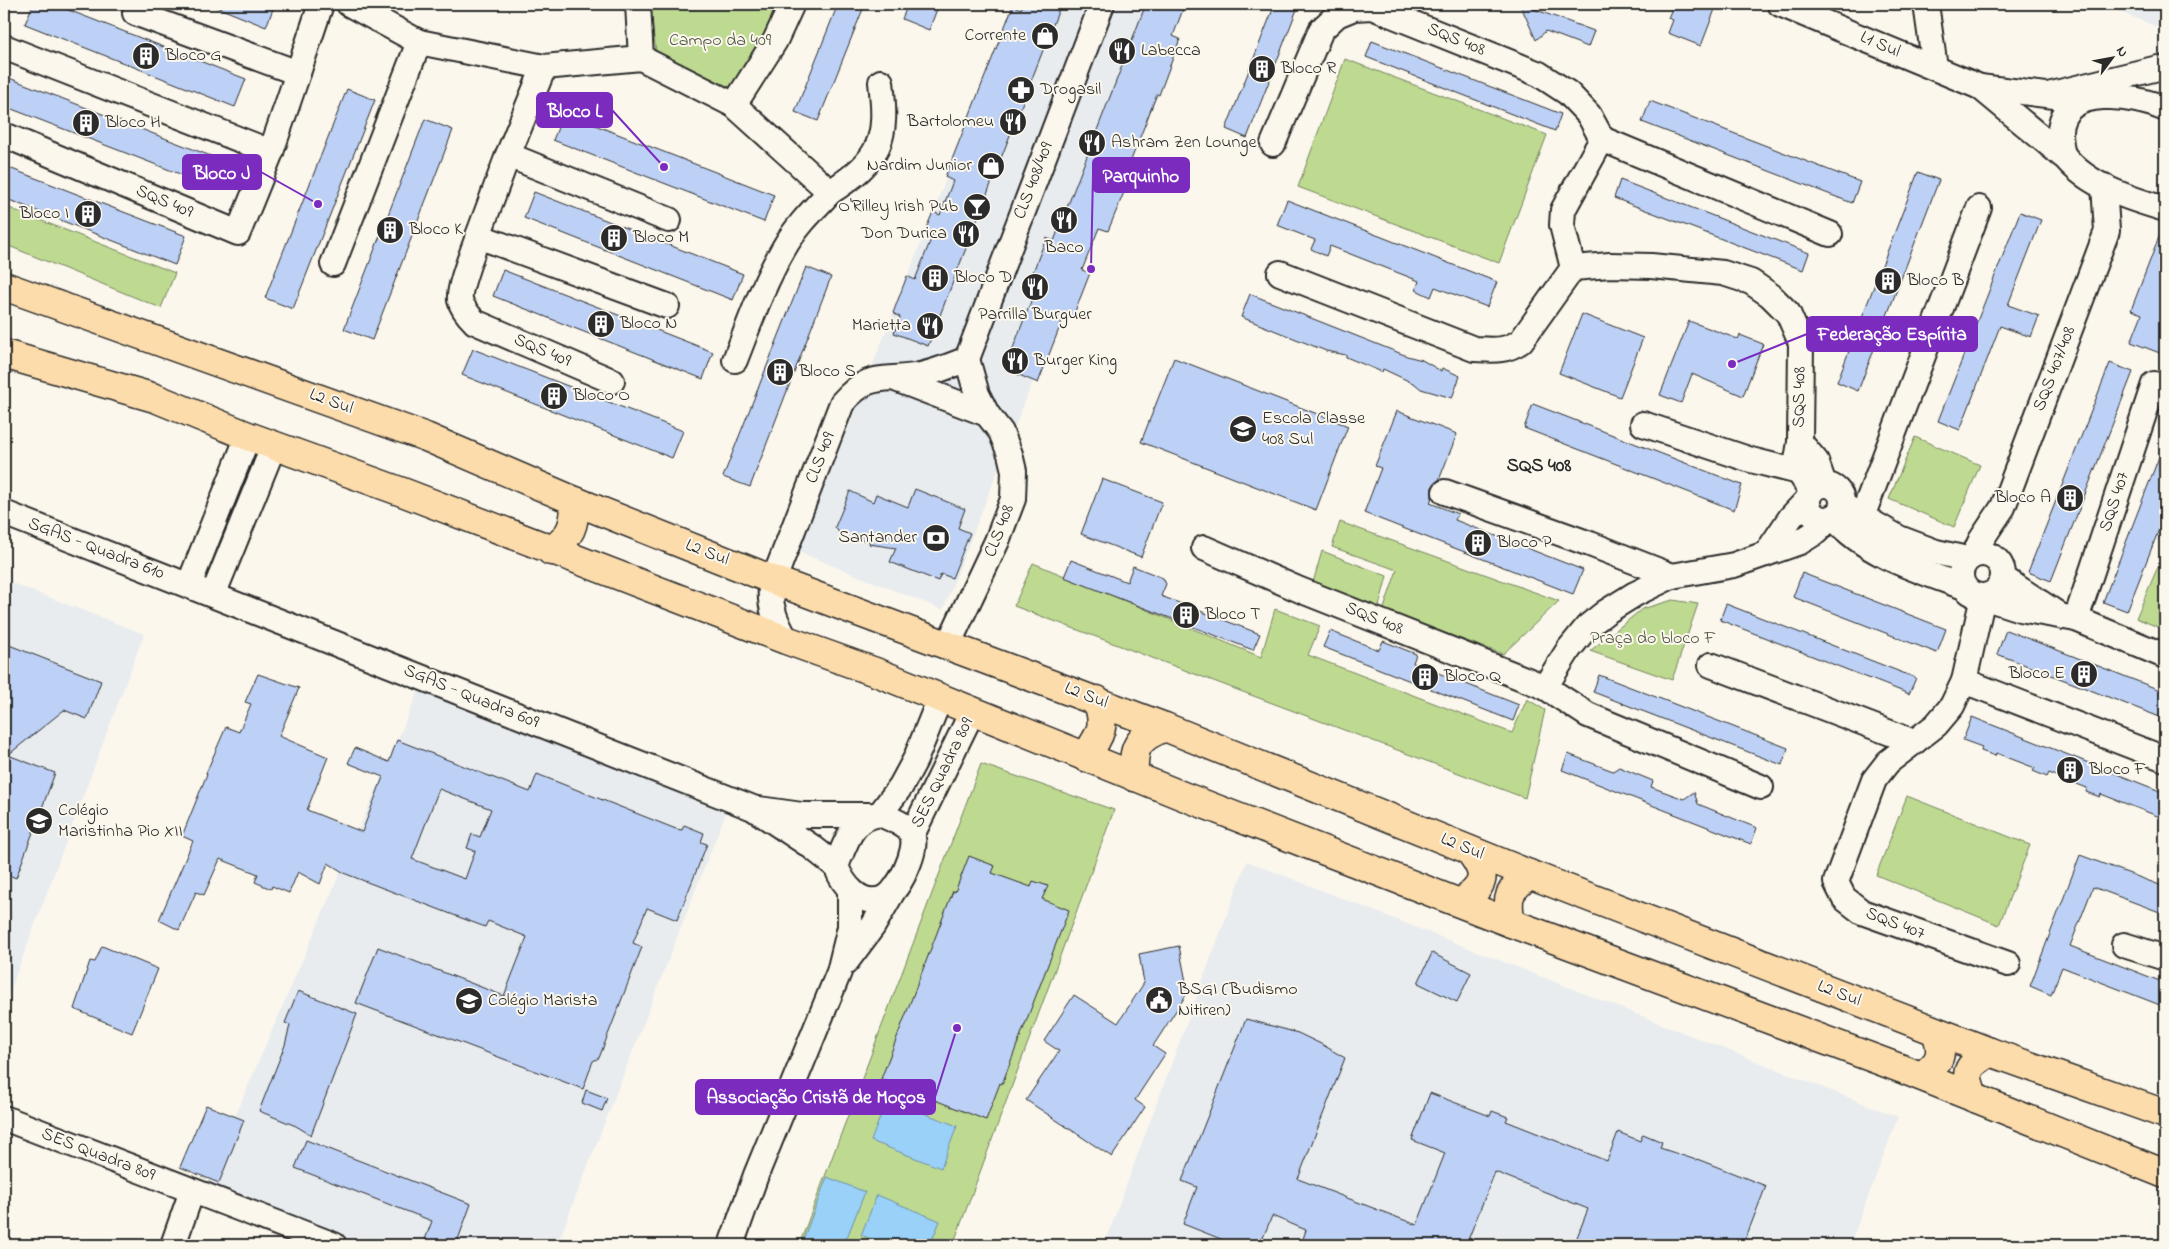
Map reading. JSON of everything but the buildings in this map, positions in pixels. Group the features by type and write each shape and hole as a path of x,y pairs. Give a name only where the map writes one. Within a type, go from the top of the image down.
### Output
{"main road":[{"name":"L2 Sul","path":"4,286 426,437 575,502 774,580 1165,726 1529,874 1936,1032 2165,1114"},
{"path":"4,354 154,398 248,436 973,710 1134,777 1511,923 1922,1076 2165,1174"},
{"path":"551,550 564,541 572,530 575,502"},
{"path":"1085,757 1101,732 1102,714 1097,700"},
{"path":"1134,777 1134,754 1137,744 1149,733 1165,726"},
{"path":"1461,903 1479,887 1481,879 1480,865 1469,850"},
{"path":"1511,923 1507,903 1517,884 1529,874"},
{"path":"1922,1076 1934,1066 1940,1057 1942,1049 1936,1032"},
{"path":"1974,1098 1967,1079 1969,1070 1975,1062 1990,1052"}],"street":[{"name":"SQS 409","path":"8,137 238,233 271,152 322,4"},
{"path":"349,4 419,42 544,67 641,58 734,105 830,192"},
{"path":"638,4 641,58"},
{"path":"734,105 775,41 792,4"},
{"name":"CLS 408/409","path":"967,359 1102,4"},
{"name":"L1 Sul","path":"1780,4 1980,87 2084,100 2107,97 2131,99 2165,109"},
{"path":"1926,4 1935,68"},
{"name":"SQS 408","path":"1273,144 1321,30 1336,15 1354,8 1372,6 1539,74 1568,93 1588,115 1602,139"},
{"path":"135,13 298,73"},
{"path":"333,264 419,42"},
{"path":"4,47 271,152"},
{"path":"2048,95 2162,63"},
{"path":"2131,99 2162,63"},
{"name":"SQS 409","path":"544,67 508,155 478,236 462,285 460,299 466,312 475,322 612,381"},
{"path":"735,360 765,284 784,247 805,218 830,192 852,178 873,157 882,136 884,110 880,82"},
{"name":"L1 Sul","path":"1980,87 2083,173 2104,186 2138,201 2165,209"},
{"path":"2063,156 2060,134 2061,123 2068,108 2084,100"},
{"path":"1280,273 1474,349 1497,350 1511,348 1522,341 1573,268 1562,225 1563,210 1602,139 1830,234"},
{"path":"508,155 669,220"},
{"name":"SQS 407/408","path":"1970,557 2003,507 2107,231 2104,186"},
{"name":"SQS 407/408","path":"2107,231 2138,201"},
{"path":"1862,517 1979,208"},
{"path":"478,236 667,306"},
{"name":"SQS 408","path":"1573,268 1610,265 1651,266 1723,273 1751,282 1770,295 1788,314 1800,343 1800,442 1797,460 1810,486"},
{"name":"CLS 409","path":"786,640 773,614 771,603 774,580 842,403 860,386 872,379 915,376 937,371 967,359"},
{"name":"CLS 408","path":"948,644 997,541 1013,499 1014,471 1010,454 1001,432 987,414 972,380 967,359"},
{"path":"893,378 987,414"},
{"name":"SQS 407","path":"2068,618 2154,384"},
{"path":"1545,687 1569,648 1587,627 1606,612 1635,594 1672,576 1734,565 1800,542 1816,532 1835,513 1842,498 1832,486 1810,486 1751,460 1643,424"},
{"path":"189,585 248,436"},
{"path":"213,595 274,445"},
{"path":"1810,486 1808,506 1818,518 1825,519 1835,513 1862,517 1902,551 1973,592 2020,609 2068,618 2165,656"},
{"path":"1766,554 1810,486"},
{"path":"1445,492 1672,576"},
{"name":"SQS 407/408","path":"2002,571 2003,507"},
{"name":"SGAS - Quadra 610","path":"4,513 189,585"},
{"path":"1835,513 1844,531 1859,542 1902,551 1936,552 1970,557 1989,554 2002,571 2068,618"},
{"name":"SQS 408","path":"1204,548 1300,590 1545,687 1588,715 1762,787"},
{"path":"1970,557 1960,572 1973,592"},
{"path":"1973,592 1997,591 2002,571"},
{"name":"SGAS - Quadra 609","path":"189,585 753,808 812,847 836,866"},
{"name":"SQS 407","path":"1973,592 1964,681 1952,706 1936,725 1888,762 1874,780 1836,882 1839,890 1850,905 1862,912 2008,964"},
{"path":"1711,665 1914,742"},
{"path":"1964,681 2165,759"},
{"name":"SES Quadra 809","path":"875,815 901,786 915,760 940,698"},
{"name":"SES Quadra 809","path":"912,835 973,710"},
{"name":"SGAS - Quadra 609","path":"753,808 802,815 875,815"},
{"path":"839,972 868,934 892,893 912,855 912,835 895,821 875,815 858,823 849,834 836,866 844,885 850,891 873,900 884,899 892,893"},
{"path":"732,1245 756,1175 839,972 850,927 850,891"},
{"path":"2124,945 2165,958"},
{"name":"SES Quadra 809","path":"4,1118 334,1245"},
{"path":"173,1245 192,1191"}],"shaded area":[{"path":"1015,4 1181,4 943,610 799,552"},
{"path":"2100,4 2165,4 2165,30"},
{"name":"Colégio Maristinha Pio XII","path":"4,580 144,634 4,1007"},
{"name":"Colégio Marista","path":"422,683 728,807 557,1245 337,1245 201,1195"},
{"path":"1247,861 1898,1117 1850,1245 1104,1245"}],"green space":[{"name":"Campo da 409","path":"649,4 779,4 773,20 737,91 656,51"},
{"path":"1345,59 1547,135 1499,263 1298,187"},
{"path":"4,206 175,273 161,308 4,244"},
{"path":"1915,437 1980,465 1954,527 1889,499"},
{"path":"1340,522 1559,601 1503,654 1383,611 1397,570 1332,547"},
{"path":"2165,550 2165,630 2136,618"},
{"path":"1322,551 1387,576 1378,610 1312,586"},
{"path":"1033,563 1261,657 1275,609 1320,626 1308,655 1512,733 1527,699 1545,710 1525,798 1014,606"},
{"name":"Praça do bloco F","path":"1673,600 1698,604 1672,680 1590,651 1642,609"},
{"path":"981,764 1114,810 953,1245 799,1245"},
{"path":"1907,796 2030,845 1999,925 1876,875"}],"water":[{"path":"887,1099 957,1126 941,1168 871,1141"},
{"path":"827,1177 865,1192 844,1245 801,1245"},
{"path":"877,1195 940,1221 930,1245 886,1245 861,1235"}],"place":[{"name":"Corrente","path":"1045,36"},
{"name":"Labecca","path":"1122,51"},
{"name":"Bloco G","path":"146,56"},
{"name":"Bloco R","path":"1262,69"},
{"name":"Drogasil","path":"1021,90"},
{"name":"Bartolomeu","path":"1013,122"},
{"name":"Bloco H","path":"86,123"},
{"name":"Ashram Zen Lounge","path":"1092,143"},
{"name":"Nardim Junior","path":"991,166"},
{"name":"Bloco L","path":"664,167"},
{"name":"Bloco J","path":"318,204"},
{"name":"O'Rilley Irish Pub","path":"977,207"},
{"name":"Bloco I","path":"88,214"},
{"name":"Baco","path":"1064,220"},
{"name":"Bloco K","path":"390,230"},
{"name":"Don Durica","path":"966,234"},
{"name":"Bloco M","path":"614,238"},
{"name":"Parquinho","path":"1091,269"},
{"name":"Bloco D","path":"935,278"},
{"name":"Bloco B","path":"1888,281"},
{"name":"Parrilla Burguer","path":"1035,287"},
{"name":"Bloco N","path":"601,324"},
{"name":"Marietta","path":"930,326"},
{"name":"Burger King","path":"1015,361"},
{"name":"Federação Espírita","path":"1732,364"},
{"name":"Bloco S","path":"780,372"},
{"name":"Bloco O","path":"554,396"},
{"name":"Escola Classe 408 Sul","path":"1243,429"},
{"name":"Bloco A","path":"2070,498"},
{"name":"Santander","path":"936,538"},
{"name":"Bloco P","path":"1478,543"},
{"name":"Bloco T","path":"1186,615"},
{"name":"Bloco E","path":"2084,674"},
{"name":"Bloco Q","path":"1425,677"},
{"name":"Bloco F","path":"2070,770"},
{"name":"Colégio Maristinha Pio XII","path":"39,821"},
{"name":"BSGI (Budismo Nitiren)","path":"1159,1000"},
{"name":"Colégio Marista","path":"469,1001"},
{"name":"Associação Cristã de Moços","path":"957,1028"}],"district":[{"name":"SQS 408","path":"1539,466"}]}
